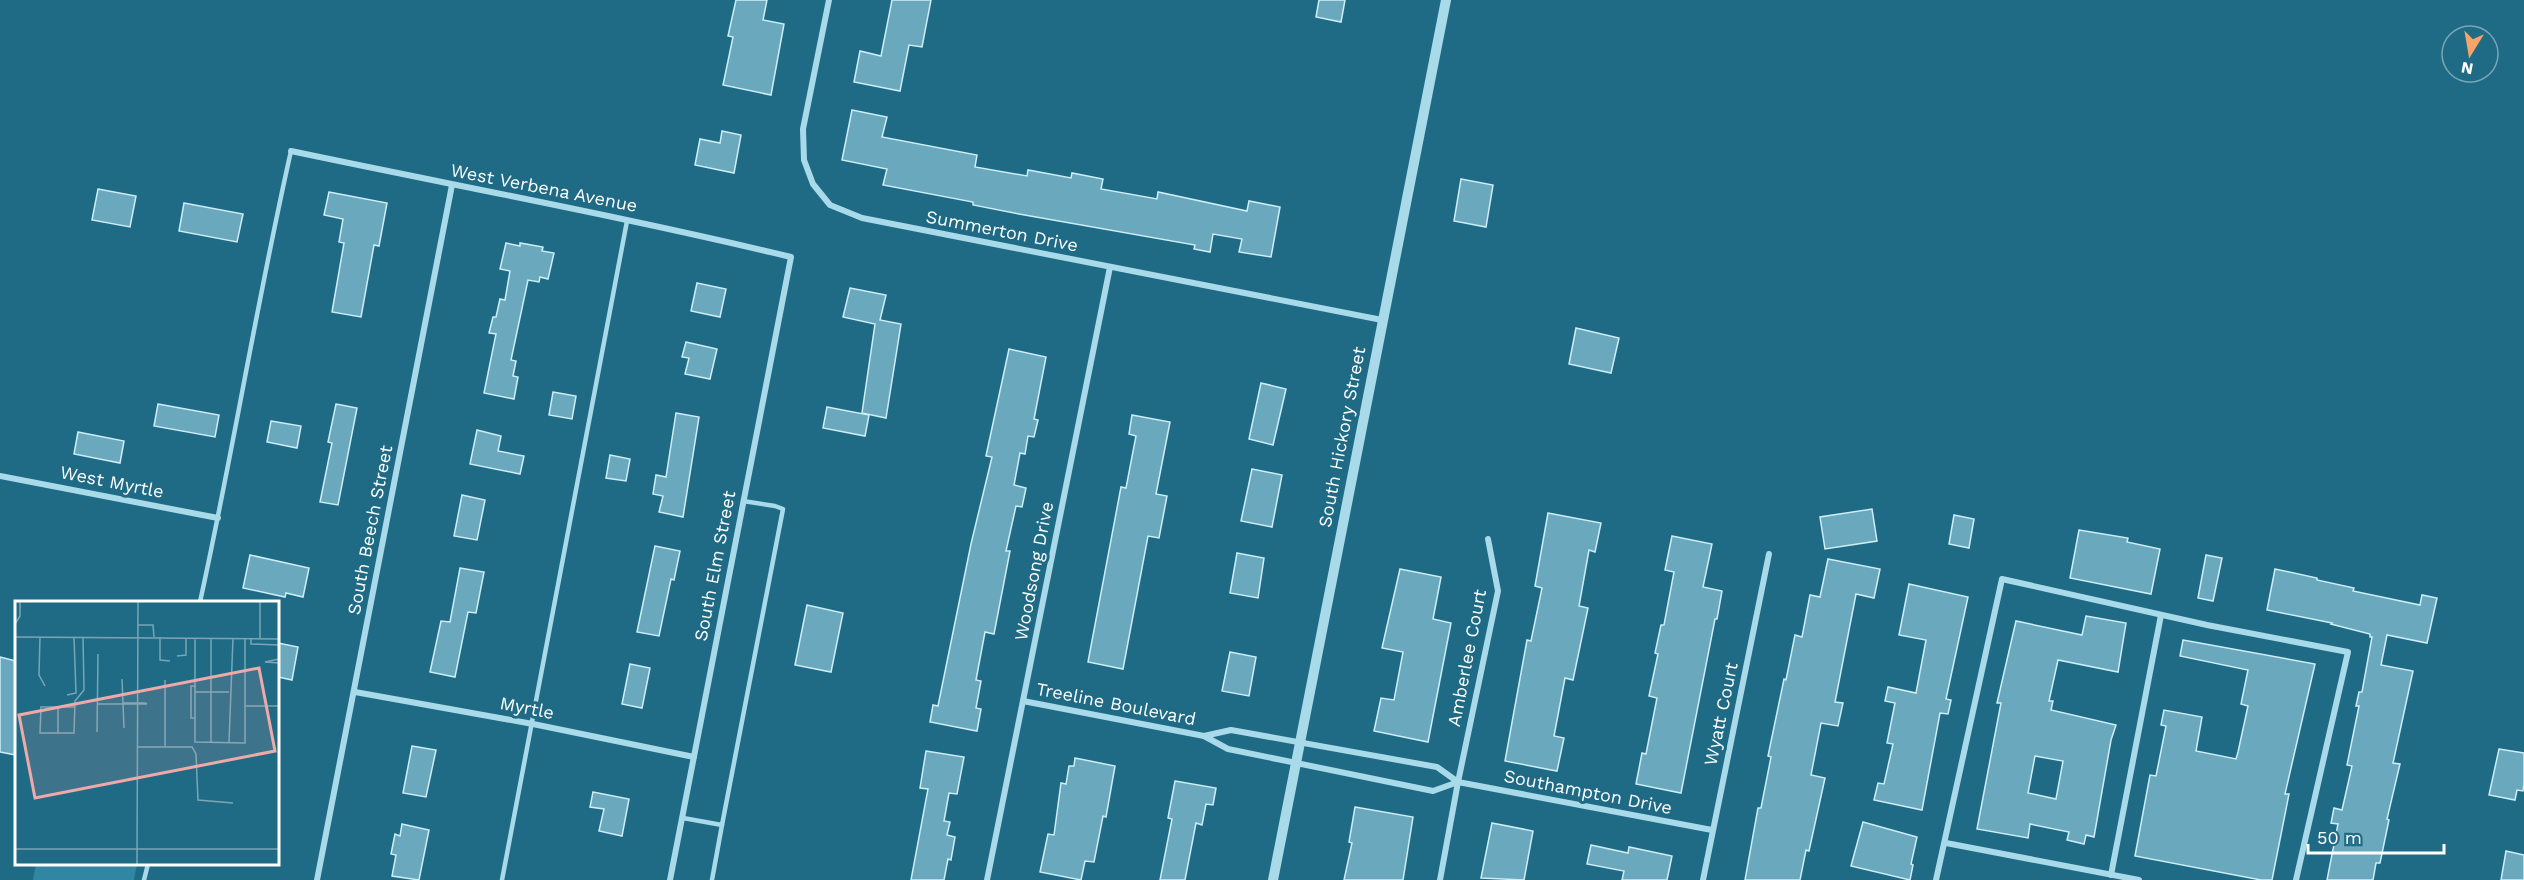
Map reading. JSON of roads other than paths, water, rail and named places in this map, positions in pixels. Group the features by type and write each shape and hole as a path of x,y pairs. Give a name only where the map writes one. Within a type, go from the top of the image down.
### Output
{"street":[{"name":"Summerton Drive","path":"828,0 803,129 804,160 813,184 830,205 862,218 1382,320"},
{"name":"South Hickory Street","path":"1273,880 1446,0"},
{"name":"West Verbena Avenue","path":"291,151 627,220 791,257"},
{"name":"South Beech Street","path":"317,880 452,185"},
{"name":"South Elm Street","path":"670,880 791,257"},
{"name":"Woodsong Drive","path":"987,880 1110,267"},
{"name":"West Myrtle","path":"0,476 218,518"},
{"name":"Amberlee Court","path":"1440,880 1498,591 1488,539"},
{"name":"Wyatt Court","path":"1703,880 1769,554"},
{"path":"1936,880 1946,843 2002,579 2161,615 2348,652 2296,880"},
{"path":"2111,875 2161,615"},
{"name":"Myrtle","path":"355,693 533,724 694,757"},
{"name":"Treeline Boulevard","path":"1023,701 1204,736 1228,749 1295,765"},
{"name":"Treeline Boulevard","path":"1204,736 1231,730 1300,742"},
{"name":"Southampton Drive","path":"1300,742 1437,767 1458,782 1712,830"},
{"name":"Southampton Drive","path":"1295,765 1433,791 1458,782"},
{"path":"1946,843 2139,880"}],"lane":[{"path":"200,601 263,277 291,151"},
{"path":"502,880 627,220"},
{"path":"712,880 783,509 743,501"},
{"path":"682,818 722,825"},
{"path":"144,880 148,865"}]}
